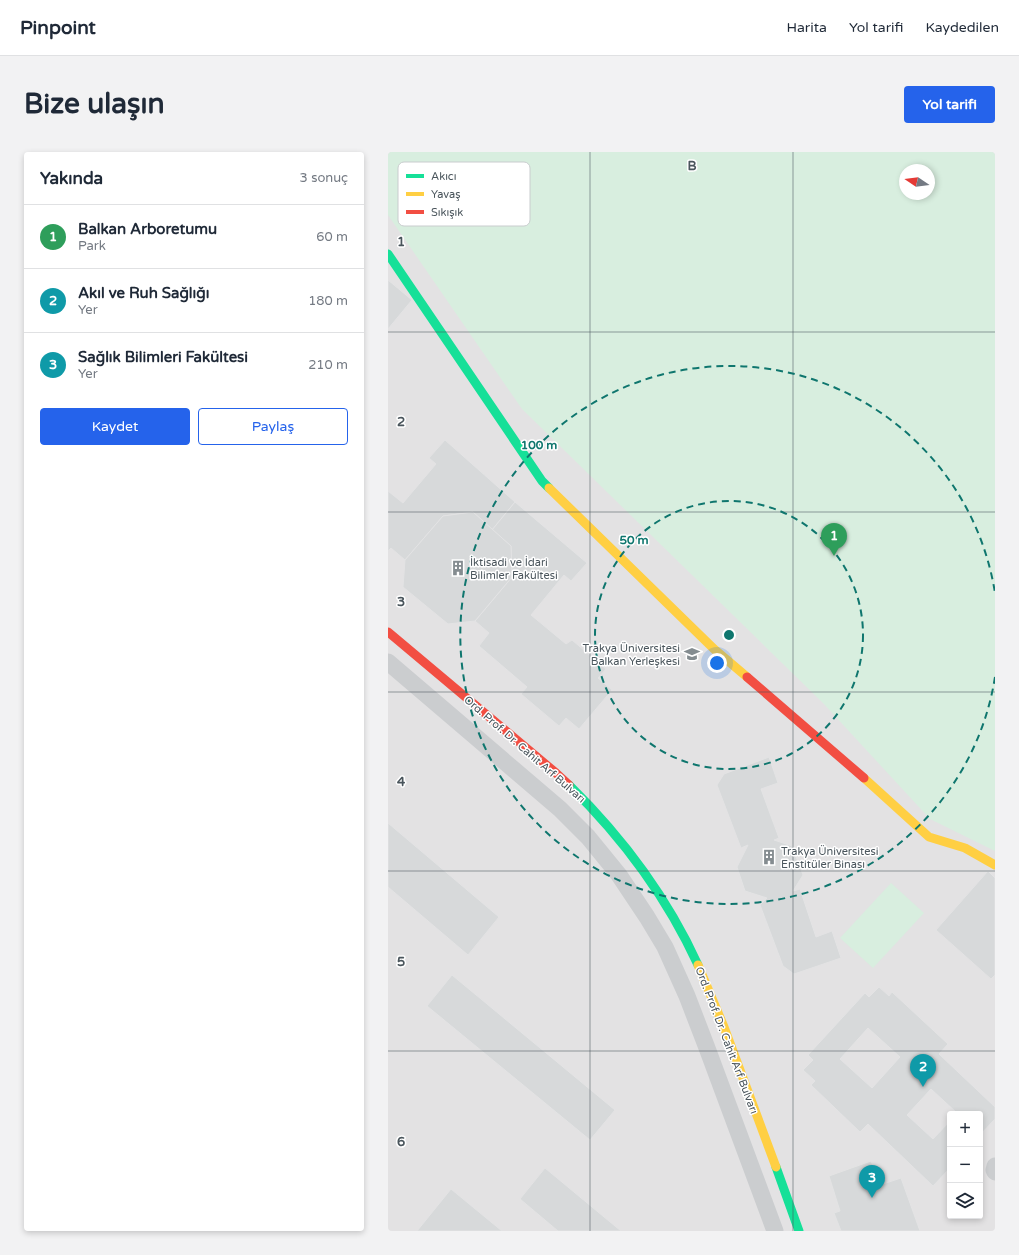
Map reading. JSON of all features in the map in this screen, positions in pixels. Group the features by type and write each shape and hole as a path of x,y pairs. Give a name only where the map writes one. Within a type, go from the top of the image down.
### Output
{"street":[{"path":"388,254 542,481 714,649 848,763 929,837 965,848 995,865"},
{"name":"Ord. Prof. Dr. Cahit Arf Bulvarı","path":"388,632 577,793 612,830 659,892 689,947 721,1018 799,1231"},
{"name":"Ord. Prof. Dr. Cahit Arf Bulvarı","path":"388,662 560,809 588,837 618,875 647,917 665,947 707,1048 775,1231"},
{"path":"560,809 577,793"},
{"path":"995,1166 995,1172"}],"shaded area":[{"name":"Trakya Üniversitesi Balkan Yerleşkesi","path":"388,152 995,152 995,1231 388,1231"}],"green space":[{"path":"388,152 995,152 995,851 930,819 823,703 522,409 388,215"},
{"path":"891,883 924,913 873,968 840,938"}],"building":[{"path":"388,280 412,300 388,329"},
{"path":"445,440 515,502 492,530 473,512 443,516 405,560 391,548 388,551 388,491 403,503 436,464 429,458"},
{"path":"515,502 587,563 571,581 564,575 531,615 566,644 572,640 606,669 598,678 612,690 579,729 566,718 559,726 521,694 527,687 479,646 489,633 475,621 512,577 511,546 492,530"},
{"name":"İktisadi ve İdari Bilimler Fakültesi","path":"473,512 511,546 512,577 475,621 448,624 403,587 405,560 443,516"},
{"name":"Trakya Üniversitesi Enstitüler Binası","path":"769,757 778,783 761,789 779,838 774,840 792,846 803,875 793,891 800,889 816,937 832,931 841,958 794,974 783,966 760,905 767,898 745,891 737,867 748,845 741,848 717,785 724,774"},
{"path":"388,823 499,917 468,955 388,887"},
{"path":"988,871 995,878 995,975 991,979 936,930"},
{"path":"452,975 615,1110 590,1140 427,1006"},
{"path":"879,987 889,996 892,992 948,1044 939,1054 995,1107 995,1119 983,1132 983,1111 955,1111 931,1089 907,1115 933,1139 947,1124 947,1171 933,1186 868,1124 860,1132 811,1085 815,1081 803,1070 813,1060 808,1055 865,993 869,997","holes":["868,1028 900,1057 872,1088 840,1059"]},
{"path":"871,1161 880,1185 901,1178 920,1231 841,1231 834,1213 840,1211 829,1176"},
{"path":"545,1168 621,1231 558,1231 520,1199"},
{"path":"451,1189 502,1231 417,1231"}],"traffic: fast":[{"path":"388,254 542,481 549,488"},
{"path":"569,785 589,805 642,869 672,915 698,965"},
{"path":"776,1167 799,1231"}],"traffic: slow":[{"path":"549,488 714,649 747,677"},
{"path":"864,778 929,837 965,848 995,865"},
{"path":"698,965 724,1027 776,1167"}],"traffic: jam":[{"path":"388,632 569,785"},
{"path":"747,677 864,778"}],"place":[{"name":"Balkan Arboretumu","path":"834,556"},
{"name":"İktisadi ve İdari Bilimler Fakültesi","path":"458,568"},
{"name":"Trakya Üniversitesi Balkan Yerleşkesi","path":"692,654"},
{"name":"Trakya Üniversitesi Enstitüler Binası","path":"769,857"},
{"name":"Akıl ve Ruh Sağlığı","path":"923,1087"},
{"name":"Sağlık Bilimleri Fakültesi","path":"872,1198"}]}
